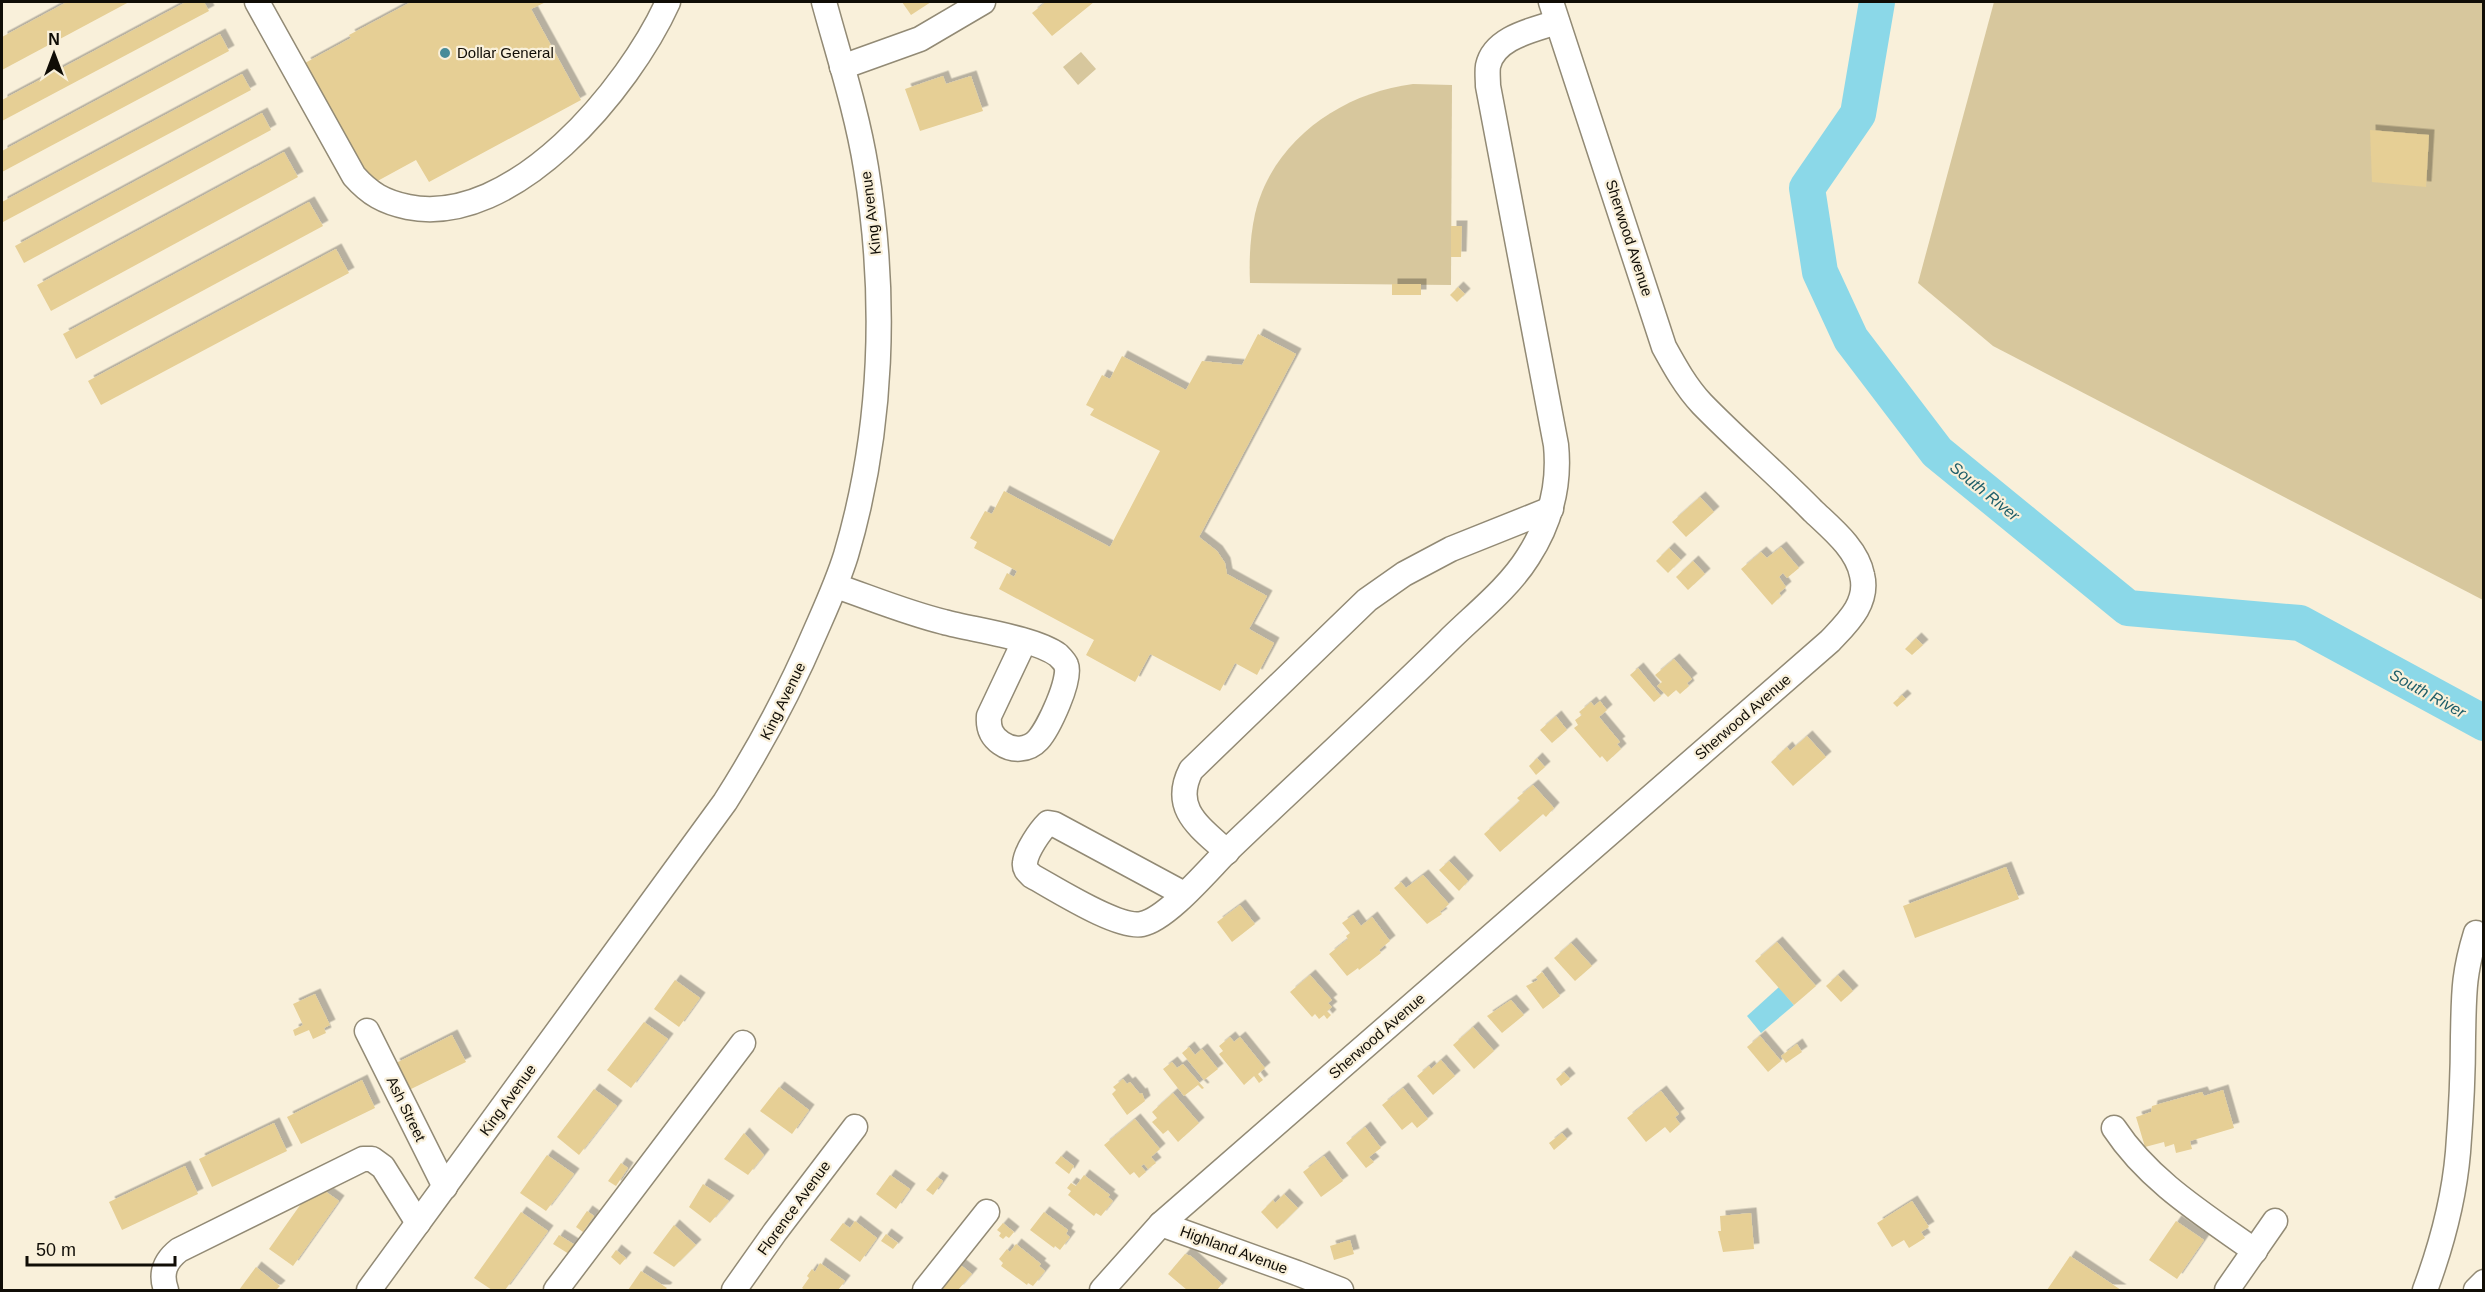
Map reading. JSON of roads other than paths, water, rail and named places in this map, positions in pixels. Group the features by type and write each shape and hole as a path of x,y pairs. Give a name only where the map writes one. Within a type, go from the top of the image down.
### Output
{"street":[{"path":"257,2 354,176 366,190 379,198 421,209 445,209 483,199 544,161 601,107 633,63 668,2"},
{"name":"King Avenue","path":"369,1290 725,802 763,743 789,693 836,586 861,496 871,434 877,370 879,295 875,232 866,168 824,2"},
{"path":"842,67 920,39 983,2"},
{"path":"1184,894 1054,824 1048,823 1044,827 1027,855 1025,864 1026,870 1032,876 1122,924 1145,924 1158,918 1184,894 1425,664 1517,573 1539,540 1551,509 1558,463 1488,86 1488,66 1501,46 1554,12"},
{"name":"Sherwood Avenue","path":"1102,1290 1161,1224 1830,641 1853,617 1861,601 1862,574 1855,556 1843,540 1700,402 1681,378 1664,347 1554,12"},
{"path":"1227,852 1191,818 1185,805 1183,791 1191,770 1366,600 1404,574 1451,549 1551,509"},
{"path":"836,586 943,622 1024,642"},
{"path":"2425,1290 2440,1244 2455,1180 2463,1038 2463,994 2468,959 2476,933"},
{"name":"Ash Street","path":"367,1031 444,1187"},
{"path":"556,1290 743,1043"},
{"name":"Florence Avenue","path":"734,1290 855,1127"},
{"path":"2114,1128 2130,1153 2154,1177 2255,1251"},
{"path":"166,1290 162,1277 164,1268 170,1257 179,1250 363,1159 372,1159 383,1167 418,1223"},
{"path":"925,1290 987,1212"},
{"path":"2227,1290 2275,1221"},
{"name":"Highland Avenue","path":"1161,1224 1296,1281 1341,1290"},
{"path":"2476,1290 2484,1282"}],"water":[{"path":"1779,987 1794,1005 1761,1033 1747,1016"}],"waterway":[{"name":"South River","path":"1877,2 1858,114 1807,188 1820,272 1851,339 1937,452 2128,608 2300,623 2484,723"}],"place":[{"name":"Dollar General","path":"445,53"}]}
